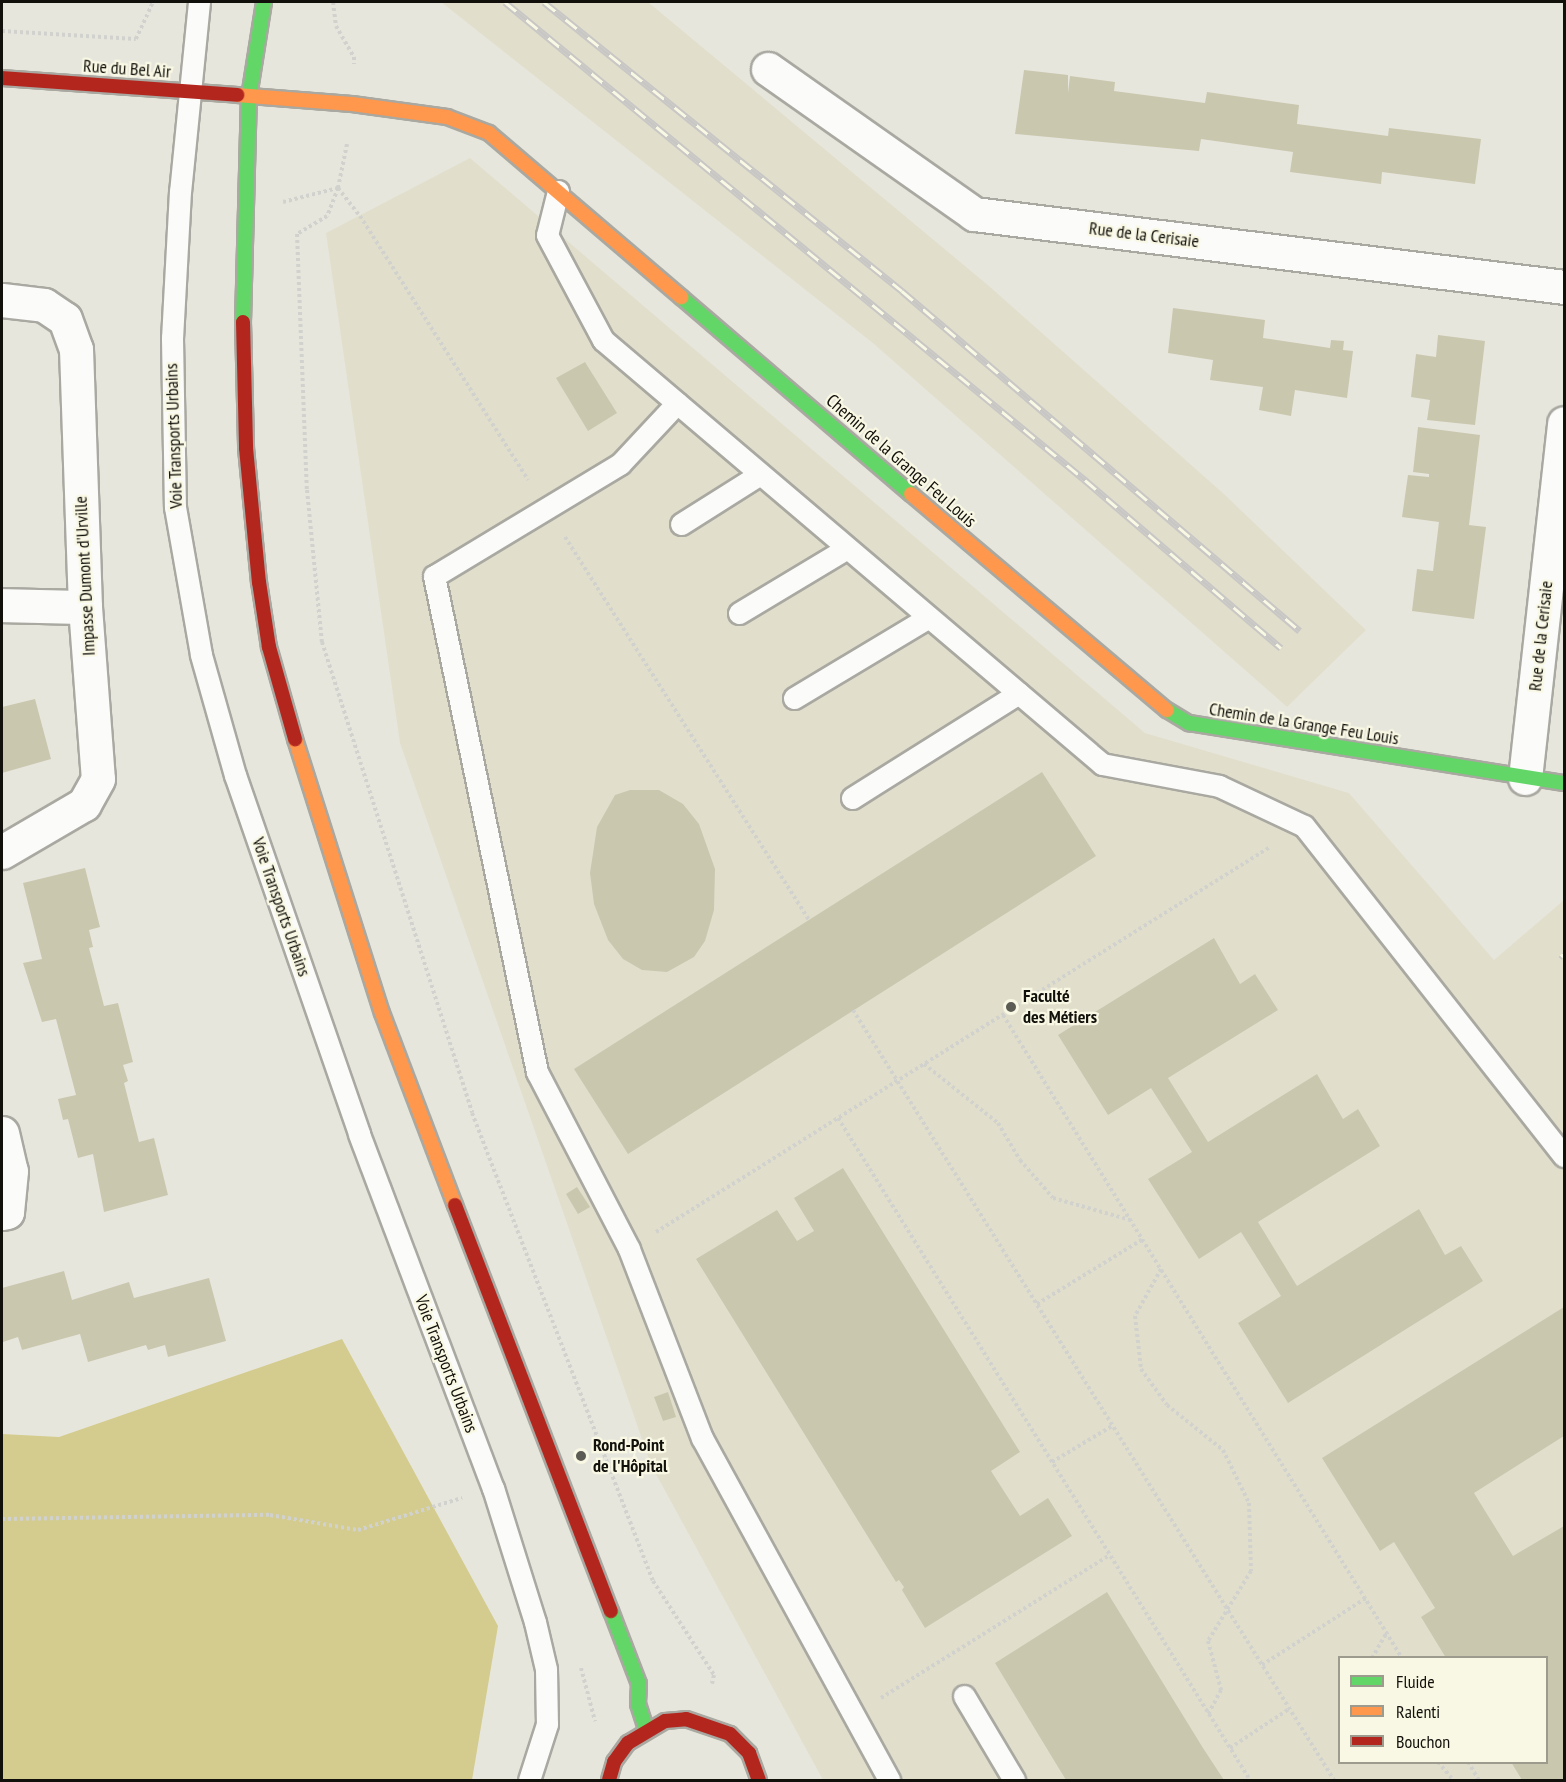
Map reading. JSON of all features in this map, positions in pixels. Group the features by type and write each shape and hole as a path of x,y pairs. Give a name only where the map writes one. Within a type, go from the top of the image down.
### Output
{"street":[{"path":"264,2 249,97 242,264 246,448 269,647 321,828 382,1013 639,1684 638,1704 646,1729"},
{"name":"Rue de la Cerisaie","path":"768,69 974,214 1564,287"},
{"name":"Rue du Bel Air","path":"2,78 249,97"},
{"name":"Chemin de la Grange Feu Louis","path":"249,97 352,104 447,117 489,133 1153,701 1189,723 1564,783"},
{"name":"Impasse Dumont d'Urville","path":"2,300 44,305 65,320 76,349 85,607 98,779 84,804 2,852"},
{"name":"Rue de la Cerisaie","path":"1525,778 1564,423"},
{"path":"2,605 85,607"},
{"path":"2,1134 11,1171 7,1212 2,1213"},
{"path":"609,1780 614,1762 628,1743 646,1729 665,1721 706,1723 730,1734 748,1753 759,1780"}],"lane":[{"name":"Voie Transports Urbains","path":"199,2 180,191 172,350 175,507 201,655 235,775 359,1134 493,1488 546,1669 547,1724 529,1780"},
{"path":"558,191 547,235 603,340 1102,764 1219,786 1304,826 1564,1156"},
{"path":"677,403 620,465 434,576 537,1072 629,1249 702,1438 855,1714 889,1780"},
{"path":"681,524 760,474"},
{"path":"739,613 847,548"},
{"path":"794,699 929,617"},
{"path":"852,798 1018,693"},
{"path":"964,1696 1014,1780"}],"path":[{"path":"2,31 136,39 153,2"},
{"path":"333,2 336,26 354,57 352,104 338,188 327,216 297,234 307,490 322,642 472,1113 653,1581 714,1675 706,1723"},
{"path":"629,1249 1304,826"},
{"path":"853,1010 1334,1780"},
{"path":"1003,1015 1401,1656"},
{"path":"924,1064 998,1123 1020,1160 1053,1198 1131,1220"},
{"path":"838,1118 1250,1780"},
{"path":"1037,1304 1143,1239"},
{"path":"1161,1269 1135,1316 1141,1369 1167,1405 1222,1450 1249,1503 1251,1571 1208,1641 1221,1690 1208,1714"},
{"path":"1052,1462 1112,1426"},
{"path":"2,1520 270,1515 358,1530 493,1488"},
{"path":"855,1714 1110,1556"},
{"path":"1262,1665 1366,1598"},
{"path":"1373,1656 1387,1632"},
{"path":"579,1659 597,1727"},
{"path":"1230,1748 1290,1709"},
{"path":"1440,1764 1453,1780"},
{"path":"1469,1764 1479,1780"}],"shaded area":[{"path":"441,2 648,2 989,286 1224,494 1366,630 1287,707 874,344"},
{"name":"Faculté des Métiers","path":"470,158 1145,733 1349,793 1494,960 1564,900 1564,1780 823,1780 651,1465 400,743 326,233"},
{"path":"342,1339 498,1626 472,1780 2,1780 2,1434 59,1437"}],"building":[{"path":"1024,70 1068,75 1068,93 1070,76 1115,82 1114,91 1205,103 1207,92 1299,105 1297,124 1388,136 1389,128 1481,139 1475,184 1382,172 1381,184 1290,172 1293,152 1201,139 1199,151 1015,134"},
{"path":"1173,308 1265,320 1263,338 1330,348 1331,340 1344,341 1343,350 1353,351 1347,398 1295,390 1291,416 1259,410 1263,387 1210,380 1213,360 1168,353"},
{"path":"1438,335 1485,341 1475,425 1427,420 1430,400 1411,397 1416,354 1436,357"},
{"path":"585,362 617,413 588,431 556,378"},
{"path":"1418,427 1480,435 1469,525 1486,527 1474,619 1412,611 1417,569 1433,571 1439,522 1402,517 1408,475 1429,477 1429,474 1413,472"},
{"path":"35,699 51,759 2,773 2,707"},
{"path":"1042,772 1096,856 628,1154 574,1069"},
{"path":"630,790 659,790 683,804 699,824 715,869 714,910 705,941 694,957 667,972 642,970 623,959 608,940 594,904 590,873 597,827 615,795"},
{"path":"85,868 100,927 89,930 93,947 89,948 104,1006 118,1003 133,1062 123,1065 128,1081 124,1083 139,1142 154,1138 168,1195 104,1212 93,1154 78,1158 68,1119 63,1120 58,1099 76,1095 56,1019 42,1022 23,963 42,959 23,883"},
{"path":"1214,938 1240,984 1255,974 1278,1010 1168,1078 1208,1142 1317,1074 1343,1119 1358,1109 1380,1146 1258,1222 1297,1286 1419,1209 1445,1255 1461,1246 1483,1281 1288,1403 1238,1323 1281,1296 1241,1232 1199,1259 1148,1179 1192,1152 1151,1088 1108,1115 1058,1035"},
{"path":"843,1168 1020,1452 991,1471 1020,1516 1048,1498 1072,1536 925,1628 902,1590 904,1587 899,1580 896,1582 696,1259 777,1210 797,1241 814,1231 794,1198"},
{"path":"577,1187 590,1207 578,1214 566,1194"},
{"path":"64,1271 72,1300 129,1282 134,1298 209,1278 226,1341 168,1357 165,1345 148,1350 146,1345 88,1362 80,1334 22,1350 18,1337 3,1342 2,1288"},
{"path":"1564,1307 1564,1436 1474,1493 1513,1556 1564,1526 1564,1780 1522,1780 1512,1764 1548,1764 1548,1656 1445,1656 1421,1617 1435,1608 1394,1542 1380,1551 1322,1458"},
{"path":"668,1392 676,1417 663,1421 654,1397"},
{"path":"1107,1592 1224,1780 1066,1780 995,1663"}],"railway":[{"path":"505,2 1085,480 1281,648"},
{"path":"544,2 902,291 1300,631"},
{"path":"1561,954 1564,957"}],"traffic: fast":[{"path":"243,322 249,97 264,2"},
{"path":"681,297 911,494"},
{"path":"1167,710 1189,723 1564,783"},
{"path":"611,1611 639,1684 638,1704 646,1729"}],"traffic: slow":[{"path":"237,95 352,104 447,117 489,133 681,297"},
{"path":"911,494 1167,710"},
{"path":"295,739 382,1013 455,1205"}],"traffic: jam":[{"path":"2,78 237,95"},
{"path":"243,322 246,448 259,582 269,647 295,739"},
{"path":"455,1205 611,1611"},
{"path":"609,1780 614,1762 628,1743 665,1721 686,1719 730,1734 749,1753 759,1780"}],"place":[{"name":"Faculté des Métiers","path":"1011,1007"},
{"name":"Rond-Point de l'Hôpital","path":"581,1456"}]}
